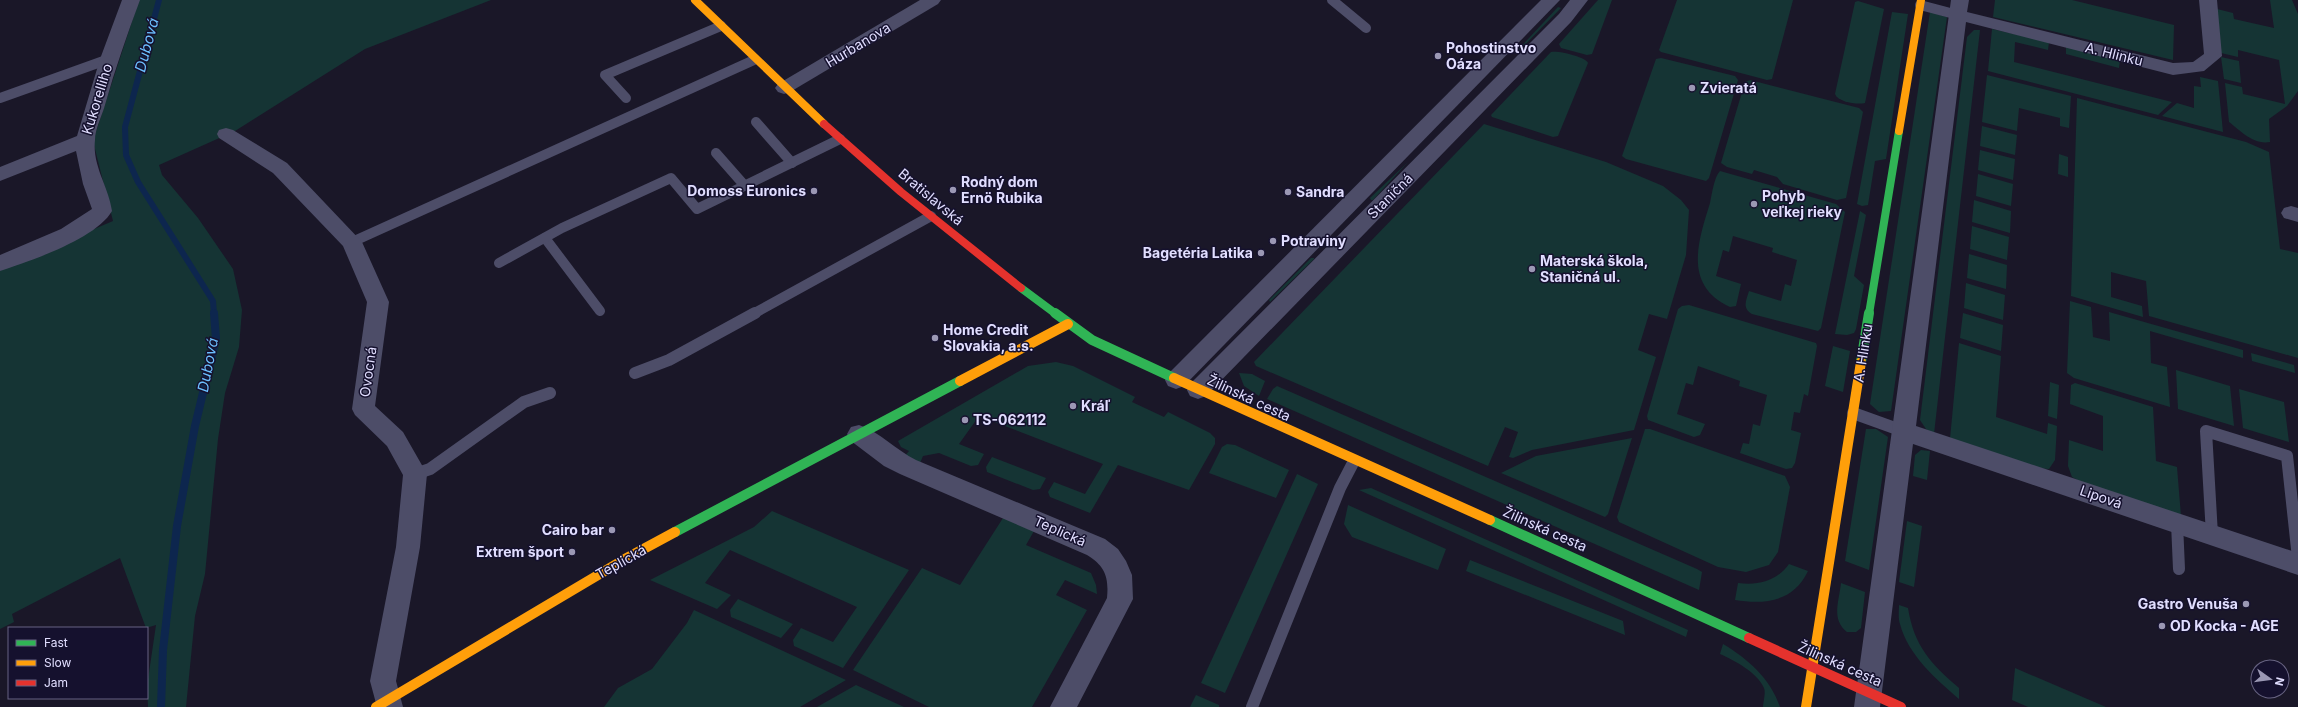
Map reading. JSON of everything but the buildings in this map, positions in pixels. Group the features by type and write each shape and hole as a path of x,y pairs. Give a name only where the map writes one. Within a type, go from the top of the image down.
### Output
{"street":[{"name":"Bratislavská","path":"695,0 784,88 840,139 931,216 1068,324 1092,340 1176,380"},
{"name":"Hurbanova","path":"784,88 932,0"},
{"name":"Staničná","path":"1176,380 1551,0"},
{"name":"A. Hlinku","path":"1959,8 2173,69 2198,67 2213,56 2208,0"},
{"name":"Staničná","path":"1198,390 1572,2"},
{"name":"A. Hlinku","path":"1806,707 1920,3"},
{"name":"Kukorelliho","path":"0,263 86,225 102,211 101,202 93,184 87,161 85,140 109,58 128,8"},
{"path":"1868,700 1959,8"},
{"name":"Ovocná","path":"226,134 280,168 352,242 378,302 363,409 395,439 415,474"},
{"path":"0,174 85,140"},
{"name":"Teplická","path":"385,704 625,559 1068,324"},
{"name":"Žilinská cesta","path":"1176,380 1354,461 1475,513 1813,667 1868,700 1901,707"},
{"name":"Lipová","path":"1903,431 2298,564"},
{"name":"Teplická","path":"859,434 892,459 908,467 1096,547 1104,552 1117,566 1122,586 1120,598 1063,707"},
{"path":"385,704 383,681 407,554 415,474"}],"lane":[{"path":"1332,0 1366,28"},
{"path":"1920,3 1959,8"},
{"path":"626,98 605,75 721,26"},
{"path":"0,98 109,58"},
{"path":"352,242 754,60"},
{"path":"756,122 792,163"},
{"path":"499,263 562,228 671,178 697,209 840,139"},
{"path":"716,153 745,186"},
{"path":"635,373 669,360 915,227 931,216"},
{"path":"545,238 600,311"},
{"path":"415,474 430,469 524,402 550,393"},
{"path":"1853,413 1903,431"},
{"path":"2212,535 2206,431 2293,457 2298,558"},
{"path":"1252,707 1340,488 1354,461"},
{"path":"2177,523 2179,569"}],"green space":[{"path":"139,0 491,0 365,49 235,131 159,165 162,175 198,218 233,269 242,310 239,347 225,393 218,439 205,574 195,616 186,707 148,707 148,679 156,625 146,627 120,558 12,614 14,622 0,629 0,269 113,221 93,141"},
{"path":"1598,0 1612,0 1592,54 1587,55 1561,48 1559,44"},
{"path":"1677,0 1793,0 1772,79 1767,80 1661,52 1659,50"},
{"path":"1995,0 2072,0 2174,25 2173,60 1993,17"},
{"path":"2270,0 2292,0 2298,14 2298,91 2287,106 2269,119 2270,142 2264,142 2253,139 2229,122 2225,83 2242,87 2243,94 2285,104 2279,60 2238,50 2238,57 2221,53 2217,9 2233,13 2234,19 2274,28"},
{"path":"1858,1 1884,9 1865,103 1862,104 1844,101 1835,94 1855,2"},
{"path":"1558,7 1561,8 1516,54 1515,53"},
{"path":"1892,12 1908,14 1886,159 1875,161 1868,205 1862,206 1857,204"},
{"path":"1930,12 1947,17 1891,411 1879,412 1870,404"},
{"path":"1992,29 2049,42 2048,50 2015,42 2014,62 2172,102 2158,115 1988,71"},
{"path":"1974,30 1980,30 1934,434 1926,429 1920,420 1967,37"},
{"path":"2066,46 2120,60 2119,68 2066,54"},
{"path":"1551,52 1571,54 1582,58 1588,63 1558,136 1553,137 1492,117 1491,115"},
{"path":"2221,57 2239,61 2241,83 2224,79"},
{"path":"1661,58 1735,76 1738,80 1709,178 1706,181 1626,159 1622,156 1656,59"},
{"path":"1987,75 2071,96 2069,128 2060,126 2060,118 2019,108 2017,131 1982,122"},
{"path":"2200,77 2218,81 2223,132 2162,116 2177,103 2194,108 2194,86 2201,87"},
{"path":"1750,80 1859,108 1863,112 1846,198 1837,200 1783,184 1777,177 1754,170 1752,174 1727,167 1721,163 1745,82"},
{"path":"2077,98 2246,142 2269,152 2280,249 2298,253 2298,358 2149,316 2146,281 2111,272 2111,297 2142,306 2143,317 2071,296"},
{"path":"1484,124 1606,162 1663,186 1681,200 1689,210 1686,255 1667,319 1649,314 1638,350 1656,357 1634,430 1532,450 1513,458 1509,457 1518,432 1505,427 1488,466 1256,366 1254,362"},
{"path":"1982,126 2017,135 2015,155 1980,146"},
{"path":"1980,150 2015,159 2013,180 1978,170"},
{"path":"2059,154 2068,157 2068,177 2058,174"},
{"path":"1408,162 1373,200 1371,200 1370,198"},
{"path":"1720,171 1836,204 1845,212 1821,328 1818,331 1752,314 1747,309 1746,304 1749,291 1781,301 1785,284 1791,286 1797,260 1772,252 1773,248 1733,236 1729,252 1723,250 1716,276 1741,284 1736,306 1730,307 1715,298 1705,287 1700,275 1698,261 1699,247 1701,233 1715,181"},
{"path":"1978,174 2013,184 2011,206 1976,196"},
{"path":"1974,200 2011,211 2010,233 1972,222"},
{"path":"1860,211 1866,215 1854,276 1864,285 1856,329 1854,333 1847,335 1835,334"},
{"path":"1972,226 2009,237 2007,260 1970,249"},
{"path":"1969,254 2007,265 2006,289 1967,278"},
{"path":"1311,258 1314,259 1270,302 1269,300"},
{"path":"1966,283 2005,295 2003,320 1964,308"},
{"path":"2070,301 2091,307 2093,337 2110,341 2109,312 2243,350 2243,358 2150,331 2151,363 2167,367 2170,407 2074,378 2067,373"},
{"path":"1689,305 1816,343 1817,346 1808,396 1804,394 1800,413 1794,412 1791,430 1801,433 1795,463 1792,468 1786,469 1740,453 1743,443 1749,444 1753,424 1760,426 1767,395 1739,386 1740,381 1698,366 1693,385 1686,383 1677,414 1705,424 1700,435 1694,437 1648,420 1647,416 1678,309 1682,306"},
{"path":"1963,313 2003,325 2001,351 1960,338"},
{"path":"1959,343 2001,356 1996,417 2047,434 2048,423 2057,426 2055,460 2049,469 2036,468 1950,439"},
{"path":"1833,346 1850,351 1843,392 1825,386"},
{"path":"2251,353 2294,365 2295,373 2252,361"},
{"path":"1056,362 1073,366 1135,397 1132,402 1164,417 1168,412 1210,433 1215,438 1215,444 1189,490 1118,465 1090,513 1050,497 1048,492 1054,482 1085,494 1103,464 979,416 959,444 984,454 978,465 971,466 939,453 923,456 920,463 904,457 909,451 901,447 898,441 1028,366"},
{"path":"2176,370 2230,386 2234,426 2178,409"},
{"path":"1239,373 1252,374 1265,381 1259,396 1244,386"},
{"path":"2050,382 2059,385 2057,419 2048,416"},
{"path":"2075,383 2153,407 2156,461 2177,467 2181,516 2087,485 2072,477 2068,466 2069,440 2103,451 2103,416 2070,404 2071,385"},
{"path":"1277,386 1697,569 1702,572 1699,590 1267,399 1273,389"},
{"path":"2239,389 2284,402 2289,442 2243,428"},
{"path":"1645,429 1650,429 1785,476 1790,487 1778,552 1769,565 1746,572 1718,567 1619,522 1617,517"},
{"path":"1866,429 1876,429 1888,437 1869,570 1845,561"},
{"path":"1632,438 1608,514 1605,517 1501,473 1536,456"},
{"path":"1227,444 1235,445 1289,470 1276,498 1209,473 1222,447"},
{"path":"1921,450 1930,451 1927,480 1913,476 1915,455"},
{"path":"992,457 1046,478 1040,489 1033,490 987,472 986,467"},
{"path":"1297,474 1318,484 1225,693 1201,683"},
{"path":"1371,488 1688,630 1686,637 1359,490"},
{"path":"1348,505 1446,549 1438,570 1352,537 1344,524"},
{"path":"772,511 909,570 843,668 794,646 793,640 801,628 833,642 857,607 730,550 705,583 731,595 717,609 650,580 754,527"},
{"path":"1003,518 1034,531 1026,545 1091,573 1096,585 1097,594 1065,580 1056,595 1087,610 1032,707 929,707 853,670 922,568 960,585"},
{"path":"1907,521 1922,526 1914,587 1899,582"},
{"path":"1470,560 1623,621 1625,635 1466,571"},
{"path":"1789,564 1808,571 1795,589 1787,595 1778,599 1758,602 1735,600 1738,583 1753,584 1766,581 1779,575"},
{"path":"1841,583 1865,592 1861,628 1856,632 1847,632 1839,622 1837,610"},
{"path":"738,599 793,624 781,638 731,617 730,610"},
{"path":"1899,605 1908,608 1919,644 1940,671 1959,688 1959,699 1932,675 1909,646 1899,622"},
{"path":"694,610 846,680 800,707 604,707 618,688 652,669 687,623"},
{"path":"1723,644 1741,656 1757,670 1770,687 1780,707 1763,707 1765,690 1761,682 1751,672 1720,654"},
{"path":"2015,668 2106,707 2028,707 2012,700"},
{"path":"856,685 904,707 817,707"},
{"path":"1196,695 1219,705 1219,707 1190,707"}],"waterway":[{"name":"Dubová","path":"159,0 125,127 126,155 138,182 213,301 214,314"},
{"name":"Dubová","path":"161,707 163,650 177,526 195,426 216,339 214,313"}],"traffic: fast":[{"path":"1861,362 1899,131"},
{"path":"1021,288 1092,340 1174,378"},
{"path":"675,532 960,381"},
{"path":"1490,520 1749,638"}],"traffic: slow":[{"path":"695,0 824,124"},
{"path":"1899,131 1921,0"},
{"path":"960,381 1068,324"},
{"path":"1806,707 1861,362"},
{"path":"1174,378 1490,520"},
{"path":"376,707 625,559 675,532"}],"traffic: jam":[{"path":"824,124 901,192 1021,288"},
{"path":"1749,638 1901,707"}],"place":[{"name":"Pohostinstvo Oáza","path":"1438,56"},
{"name":"Zvieratá","path":"1692,88"},
{"name":"Rodný dom Ernö Rubika","path":"953,190"},
{"name":"Domoss Euronics","path":"814,191"},
{"name":"Sandra","path":"1288,192"},
{"name":"Pohyb veľkej rieky","path":"1754,204"},
{"name":"Potraviny","path":"1273,241"},
{"name":"Bagetéria Latika","path":"1261,253"},
{"name":"Materská škola, Staničná ul.","path":"1532,269"},
{"name":"Home Credit Slovakia, a.s.","path":"935,338"},
{"name":"Kráľ","path":"1073,406"},
{"name":"TS-062112","path":"965,420"},
{"name":"Cairo bar","path":"612,530"},
{"name":"Extrem šport","path":"572,552"},
{"name":"Gastro Venuša","path":"2246,604"},
{"name":"OD Kocka - AGE","path":"2162,626"}]}
